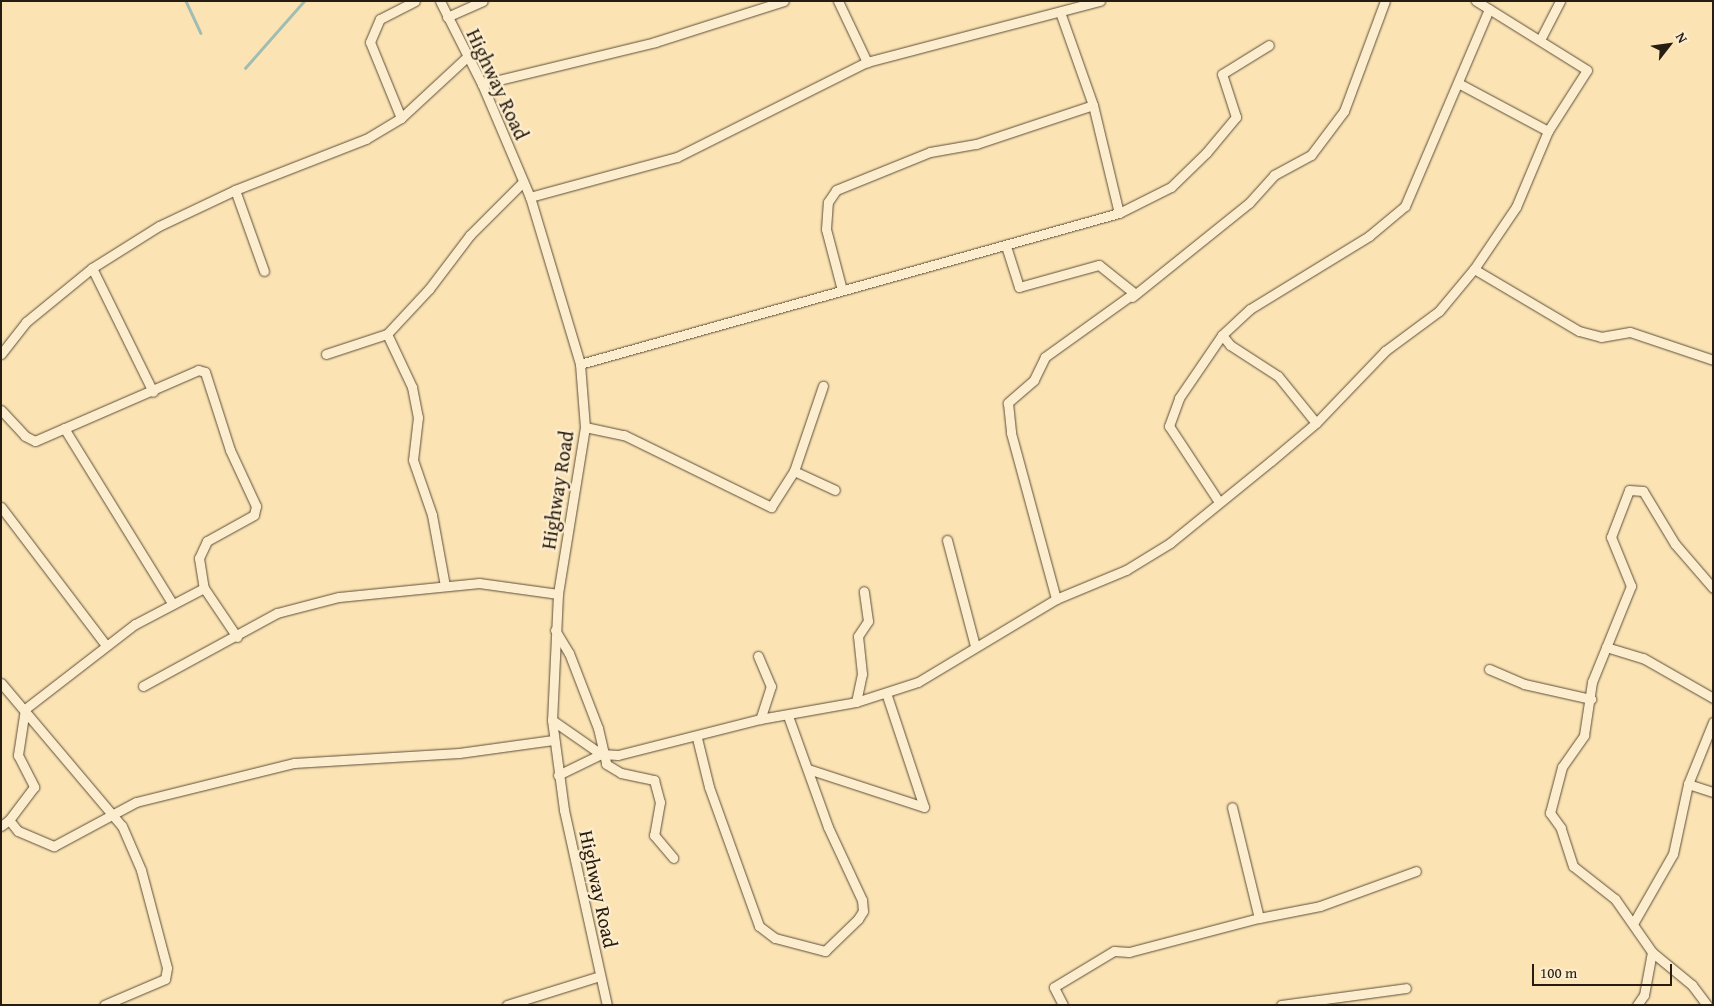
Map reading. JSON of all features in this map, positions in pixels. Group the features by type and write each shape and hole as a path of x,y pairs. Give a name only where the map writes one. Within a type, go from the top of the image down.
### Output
{"street":[{"path":"401,118 370,42 380,19 416,1"},
{"name":"Highway Road","path":"440,1 482,84 530,197 580,364 585,427 558,594 552,720 558,775 607,1005"},
{"path":"447,17 483,1"},
{"path":"482,84 655,42 784,1"},
{"path":"838,1 866,62"},
{"path":"530,197 677,157 866,62 1100,1"},
{"path":"1041,365 1115,312 1232,217 1274,175 1311,155 1344,111 1385,1"},
{"path":"558,775 601,754 618,755 697,738 760,719 788,716 856,702 918,682 1056,598 1126,570 1170,543 1316,423 1385,351 1439,312 1474,269 1516,207 1548,131 1586,70 1540,38 1476,1"},
{"path":"1540,38 1560,1"},
{"path":"1219,502 1169,426 1179,398 1222,335 1250,310 1369,236 1405,206 1489,9"},
{"path":"1060,12 1093,105 1119,213"},
{"path":"580,364 1119,213 1171,187 1206,153 1237,112 1222,74 1269,44"},
{"path":"1,354 26,322 92,268 159,226 235,190 366,139 401,118 468,56"},
{"path":"1458,83 1548,131"},
{"path":"842,290 826,229 828,202 836,190 930,152 976,144 1093,105"},
{"path":"326,354 387,334 430,289 470,235 523,182"},
{"path":"235,190 264,271"},
{"path":"1006,246 1019,287 1099,266 1134,293 1045,358 1034,380 1008,403 1008,419 1056,598"},
{"path":"92,268 154,392"},
{"path":"1474,269 1578,331 1601,337 1630,332 1713,360"},
{"path":"387,334 412,387 418,417 413,460 432,516 445,586"},
{"path":"1222,335 1230,345 1278,376 1316,423"},
{"path":"1,410 30,440 154,392 198,370 205,372 230,450 256,506 254,515 201,548 204,588 237,636"},
{"path":"585,427 624,435 768,507 774,506 794,471 823,386"},
{"path":"64,428 172,603"},
{"path":"794,471 835,490"},
{"path":"1707,1005 1692,985 1652,952 1634,922 1573,866 1561,828 1550,813 1562,767 1584,735 1592,682 1631,586 1610,537 1629,490 1642,491 1674,544 1713,588"},
{"path":"1,508 106,644"},
{"path":"947,540 975,646"},
{"path":"143,686 277,613 330,600 445,586 479,584 558,594"},
{"path":"1,826 9,820 34,787 18,755 25,708 106,644 172,603 204,588"},
{"path":"856,702 862,674 858,636 868,621 864,591"},
{"path":"555,630 570,653 598,728 601,754"},
{"path":"1606,647 1643,658 1713,698"},
{"path":"758,656 771,686 760,719"},
{"path":"1490,669 1524,684 1590,700"},
{"path":"2,686 25,708 113,814 141,870 167,968 165,979 157,985 104,1005"},
{"path":"808,769 924,808 886,693"},
{"path":"697,738 708,787 757,923 775,938 787,938 820,952 863,911 788,716"},
{"path":"552,720 601,754 614,770 654,780 660,802 654,835 673,858"},
{"path":"1634,922 1673,854 1688,784 1713,722"},
{"path":"9,820 18,831 54,846 113,814 152,798 294,763 459,753 553,740"},
{"path":"1688,784 1713,792"},
{"path":"1232,807 1259,918"},
{"path":"1063,1005 1054,987 1114,951 1129,952 1259,918 1320,906 1416,871"},
{"path":"1637,1005 1644,995 1652,952"},
{"path":"507,1005 600,976"},
{"path":"1282,1005 1406,988"}],"waterway":[{"path":"186,1 201,33"},
{"path":"245,68 304,1"}]}
